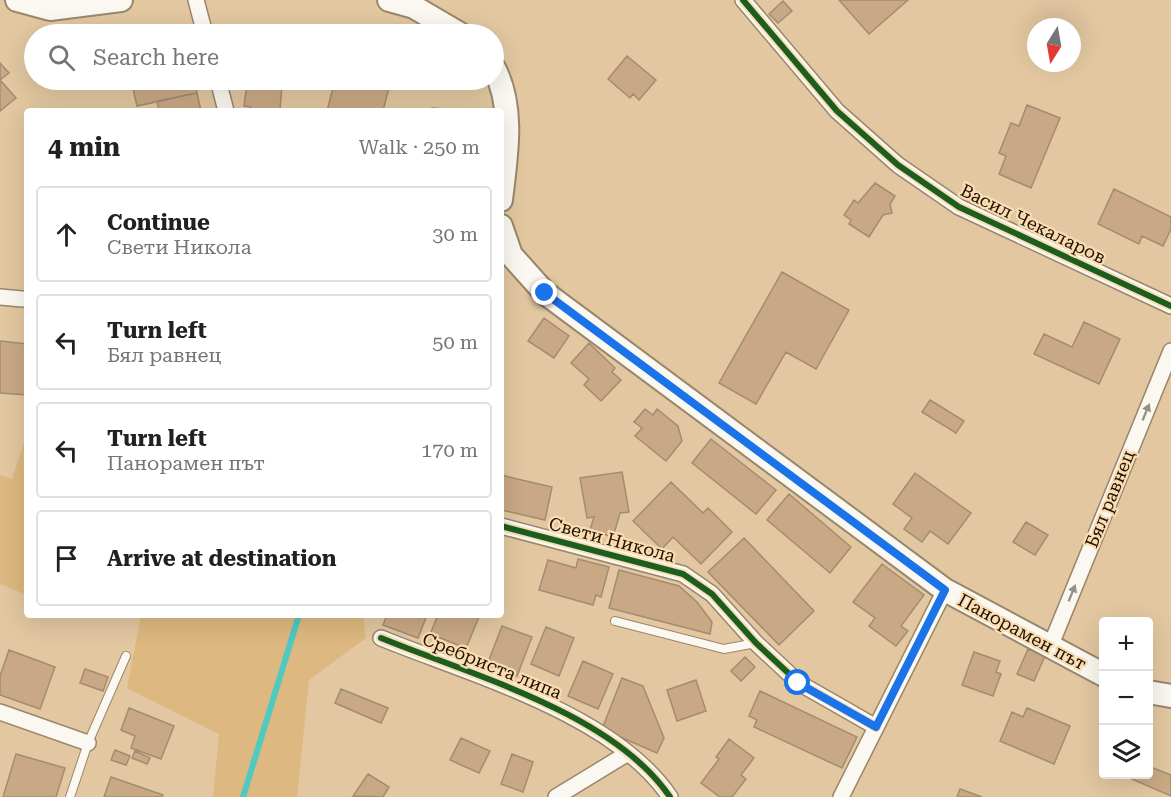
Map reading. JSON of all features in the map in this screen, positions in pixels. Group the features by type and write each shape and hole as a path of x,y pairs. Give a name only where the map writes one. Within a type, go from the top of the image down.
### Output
{"main road":[{"path":"17,0 50,9 120,0"},
{"path":"389,0 419,3 447,24"},
{"path":"501,90 508,131 504,170"},
{"name":"Панорамен път","path":"504,234 511,255 545,293 945,590 1099,672"},
{"path":"1153,693 1171,696"}],"street":[{"path":"196,0 203,24"},
{"name":"Васил Чекаларов","path":"743,0 837,111 898,165 959,207 1171,306"},
{"path":"221,90 225,108"},
{"path":"0,297 24,300"},
{"name":"Бял равнец","path":"1050,647 1171,351"},
{"name":"Свети Никола","path":"504,527 683,574 712,594 756,643 798,683 876,727"},
{"path":"841,797 945,590"},
{"name":"Сребриста липа","path":"381,638 574,715 628,753 657,777 670,797"},
{"path":"0,712 88,743"},
{"path":"556,797 628,753"}],"lane":[{"path":"615,621 724,649 756,643"},
{"path":"70,797 88,743 126,657"}],"shaded area":[{"path":"24,442 24,594 0,584 0,475 12,479"},
{"path":"140,618 363,618 366,638 309,680 297,797 213,797 219,734 127,688"}],"building":[{"path":"839,0 908,0 869,34"},
{"path":"783,1 792,11 778,23 769,14"},
{"path":"627,56 656,80 639,100 633,94 630,98 608,79"},
{"path":"0,63 9,73 0,80"},
{"path":"0,80 16,98 0,111"},
{"path":"133,90 196,90 197,93 137,106"},
{"path":"246,90 282,90 280,108 244,106"},
{"path":"332,90 388,90 384,108 328,108"},
{"path":"197,93 200,108 158,108 157,101"},
{"path":"1027,105 1060,118 1031,188 999,174 1006,156 999,153 1011,123 1019,126"},
{"path":"875,183 895,196 890,204 892,213 883,215 869,237 849,224 851,220 844,215 854,200 858,203"},
{"path":"1114,189 1171,217 1171,229 1163,246 1142,236 1139,244 1098,224"},
{"path":"782,272 849,310 816,369 786,352 756,404 719,383"},
{"path":"544,318 569,336 554,358 528,341"},
{"path":"1084,322 1120,339 1099,384 1034,354 1044,334 1072,347"},
{"path":"0,341 24,344 24,395 0,393"},
{"path":"589,343 615,368 612,372 621,380 601,401 584,385 589,379 571,363"},
{"path":"930,400 964,421 956,433 922,412"},
{"path":"645,409 653,415 657,409 678,426 682,441 666,461 635,436 642,428 634,422"},
{"path":"711,439 776,490 756,514 692,463"},
{"path":"622,472 629,512 620,513 613,537 590,530 594,517 587,518 580,478"},
{"path":"915,473 971,513 948,544 930,531 922,542 904,529 912,518 893,504"},
{"path":"504,476 552,487 545,520 504,511"},
{"path":"671,482 703,513 708,508 732,532 701,564 673,537 662,549 633,521"},
{"path":"789,494 851,547 830,573 767,520"},
{"path":"1026,522 1048,535 1035,555 1013,542"},
{"path":"744,538 814,611 779,645 708,572"},
{"path":"578,559 609,567 601,597 596,595 593,605 539,590 548,560 576,568"},
{"path":"882,564 924,595 901,626 908,631 896,646 869,626 875,618 853,602"},
{"path":"619,570 679,586 697,602 712,622 710,634 609,608"},
{"path":"386,618 426,618 418,638 383,625"},
{"path":"437,618 479,618 466,648 430,634"},
{"path":"502,626 532,637 517,676 487,665"},
{"path":"546,627 574,638 559,676 531,664"},
{"path":"1028,649 1045,656 1034,681 1017,674"},
{"path":"9,650 55,667 40,709 0,695 0,676"},
{"path":"974,652 1000,661 996,672 1001,674 993,696 962,685"},
{"path":"745,657 755,667 741,681 731,671"},
{"path":"583,661 613,674 598,709 568,696"},
{"path":"85,669 108,677 103,691 80,683"},
{"path":"622,678 643,686 664,738 657,753 602,729"},
{"path":"696,680 706,711 677,721 667,690"},
{"path":"341,689 388,708 381,723 335,703"},
{"path":"760,691 857,737 842,768 754,727 757,720 749,716"},
{"path":"129,708 174,726 161,759 131,748 135,736 121,730"},
{"path":"1027,708 1070,726 1054,764 1000,741 1012,712 1023,717"},
{"path":"461,738 490,751 479,773 450,760"},
{"path":"729,739 754,758 741,775 746,779 732,797 720,797 701,783 719,759 716,757"},
{"path":"115,750 130,756 126,765 111,760"},
{"path":"135,751 150,758 147,764 132,758"},
{"path":"16,754 65,768 56,797 3,797"},
{"path":"512,754 533,762 523,792 501,784"},
{"path":"1153,768 1171,775 1171,796 1132,779 1153,779"},
{"path":"368,774 389,787 383,797 353,796"},
{"path":"111,777 163,795 162,797 104,797"},
{"path":"960,789 982,797 957,797"}],"waterway":[{"path":"243,797 298,618"}],"cycle path":[{"path":"743,0 837,111 898,165 959,207 1171,306"},
{"path":"504,527 683,574 712,594 756,643 799,683 876,727"},
{"path":"381,638 539,700 578,720 614,742 645,768 670,797"}],"route":[{"path":"545,293 945,590 876,727 798,683"}]}
